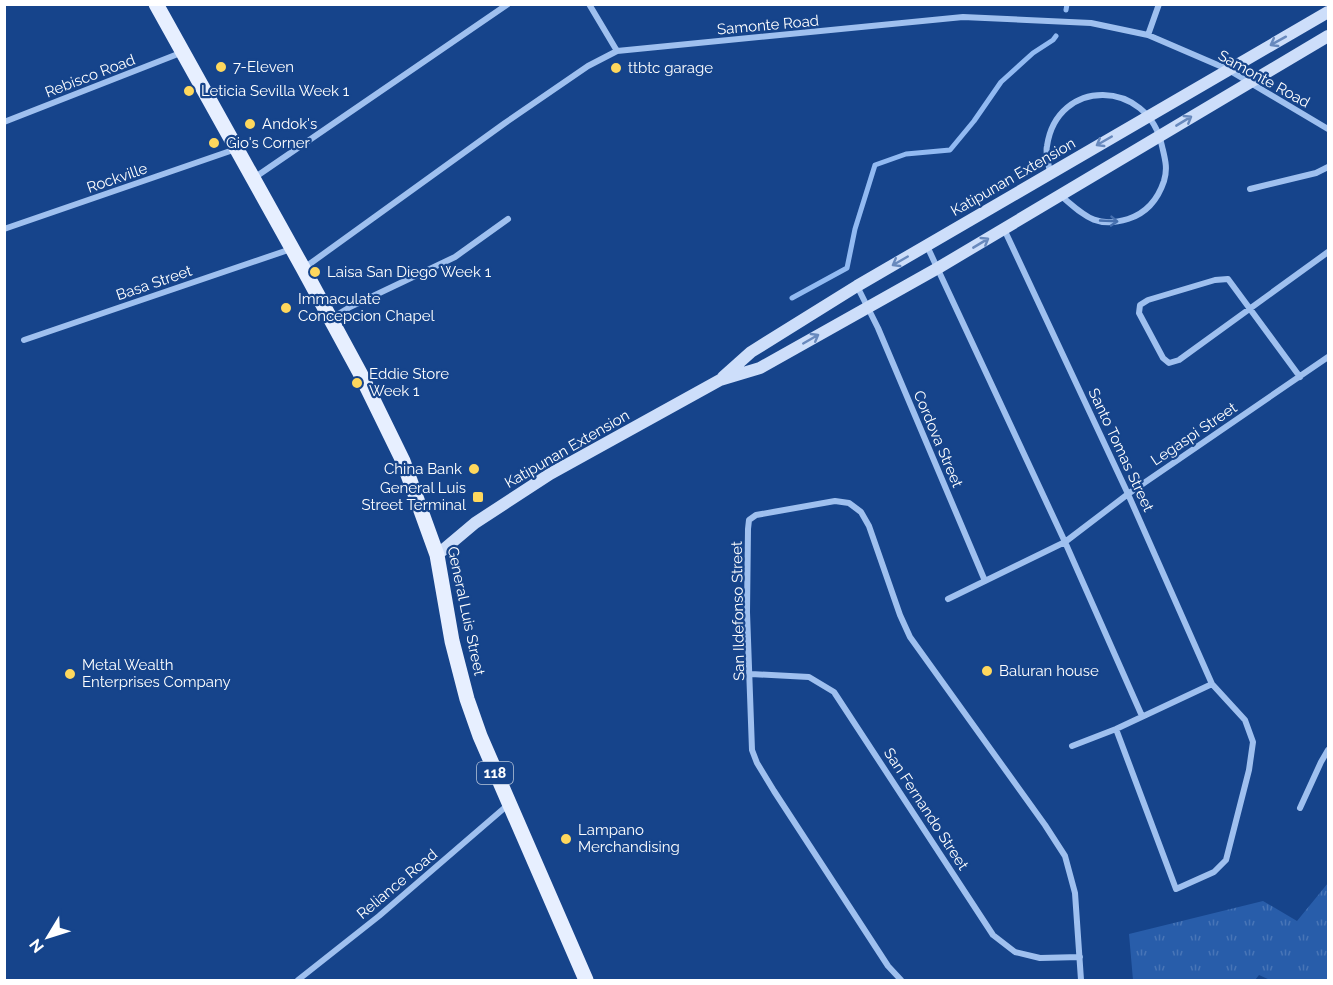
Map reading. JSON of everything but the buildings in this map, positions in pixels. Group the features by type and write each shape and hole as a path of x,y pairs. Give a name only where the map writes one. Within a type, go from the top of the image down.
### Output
{"main road":[{"name":"General Luis Street","path":"156,4 238,148 403,460 437,555 452,641 467,699 508,804 586,981"},
{"name":"Katipunan Extension","path":"720,380 751,351 857,286 1227,69 1329,12"},
{"name":"Katipunan Extension","path":"437,555 475,523 532,485 720,380 760,368 938,268 1329,36"}],"street":[{"path":"254,178 508,4"},
{"path":"589,4 617,51"},
{"path":"1148,35 1159,4"},
{"name":"Samonte Road","path":"303,268 505,123 588,66 617,51 963,17 1091,23 1148,35 1227,69 1329,129"},
{"name":"Rebisco Road","path":"4,122 184,52"},
{"path":"1050,173 1046,148 1052,126 1066,108 1085,96 1108,94 1130,100 1149,115 1160,135 1167,171 1159,196 1139,215 1113,223 1087,218 1060,194"},
{"name":"Rockville","path":"4,229 238,148"},
{"path":"1250,189 1316,173 1329,166"},
{"path":"330,319 455,256 508,219"},
{"name":"Santo Tomas Street","path":"1004,229 1128,494 1212,684 1245,720 1253,742 1249,770 1226,860 1214,872 1176,889 1116,729"},
{"path":"927,245 1065,542 1142,716"},
{"name":"Basa Street","path":"24,340 292,249"},
{"path":"1300,377 1250,308 1228,279 1215,280 1148,300 1140,305 1139,313 1163,358 1169,363 1179,360 1250,308 1329,252"},
{"name":"Cordova Street","path":"857,286 878,328 985,581"},
{"name":"Legaspi Street","path":"948,599 1065,542 1128,494 1329,357"},
{"name":"San Ildefonso Street","path":"901,981 888,966 757,763 752,750 747,612 749,520 756,515 835,501 849,503 861,512 869,526 910,637 1065,856 1075,893 1081,981"},
{"name":"San Fernando Street","path":"751,674 809,677 834,692 993,935 1016,952 1023,954 1040,958 1080,957"},
{"path":"1072,746 1116,729 1212,684"},
{"path":"1300,808 1329,750"},
{"name":"Reliance Road","path":"298,981 379,916 508,804"}],"green space":[{"path":"1328,883 1328,980 1270,980 1259,975 1255,980 1133,980 1129,934 1263,901 1297,921"}],"waterway":[{"path":"1066,10 1067,4"},
{"path":"792,298 847,268 855,229 875,165 906,154 950,150 1001,82 1056,36"}],"place":[{"name":"7-Eleven","path":"221,67"},
{"name":"ttbtc garage","path":"616,68"},
{"name":"Leticia Sevilla Week 1","path":"189,91"},
{"name":"Andok's","path":"250,124"},
{"name":"Gio's Corner","path":"214,143"},
{"name":"Laisa San Diego Week 1","path":"315,272"},
{"name":"Immaculate Concepcion Chapel","path":"286,308"},
{"name":"Eddie Store Week 1","path":"357,383"},
{"name":"China Bank","path":"474,469"},
{"name":"General Luis Street Terminal","path":"478,497"},
{"name":"Baluran house","path":"987,671"},
{"name":"Metal Wealth Enterprises Company","path":"70,674"},
{"name":"Lampano Merchandising","path":"566,839"}]}
